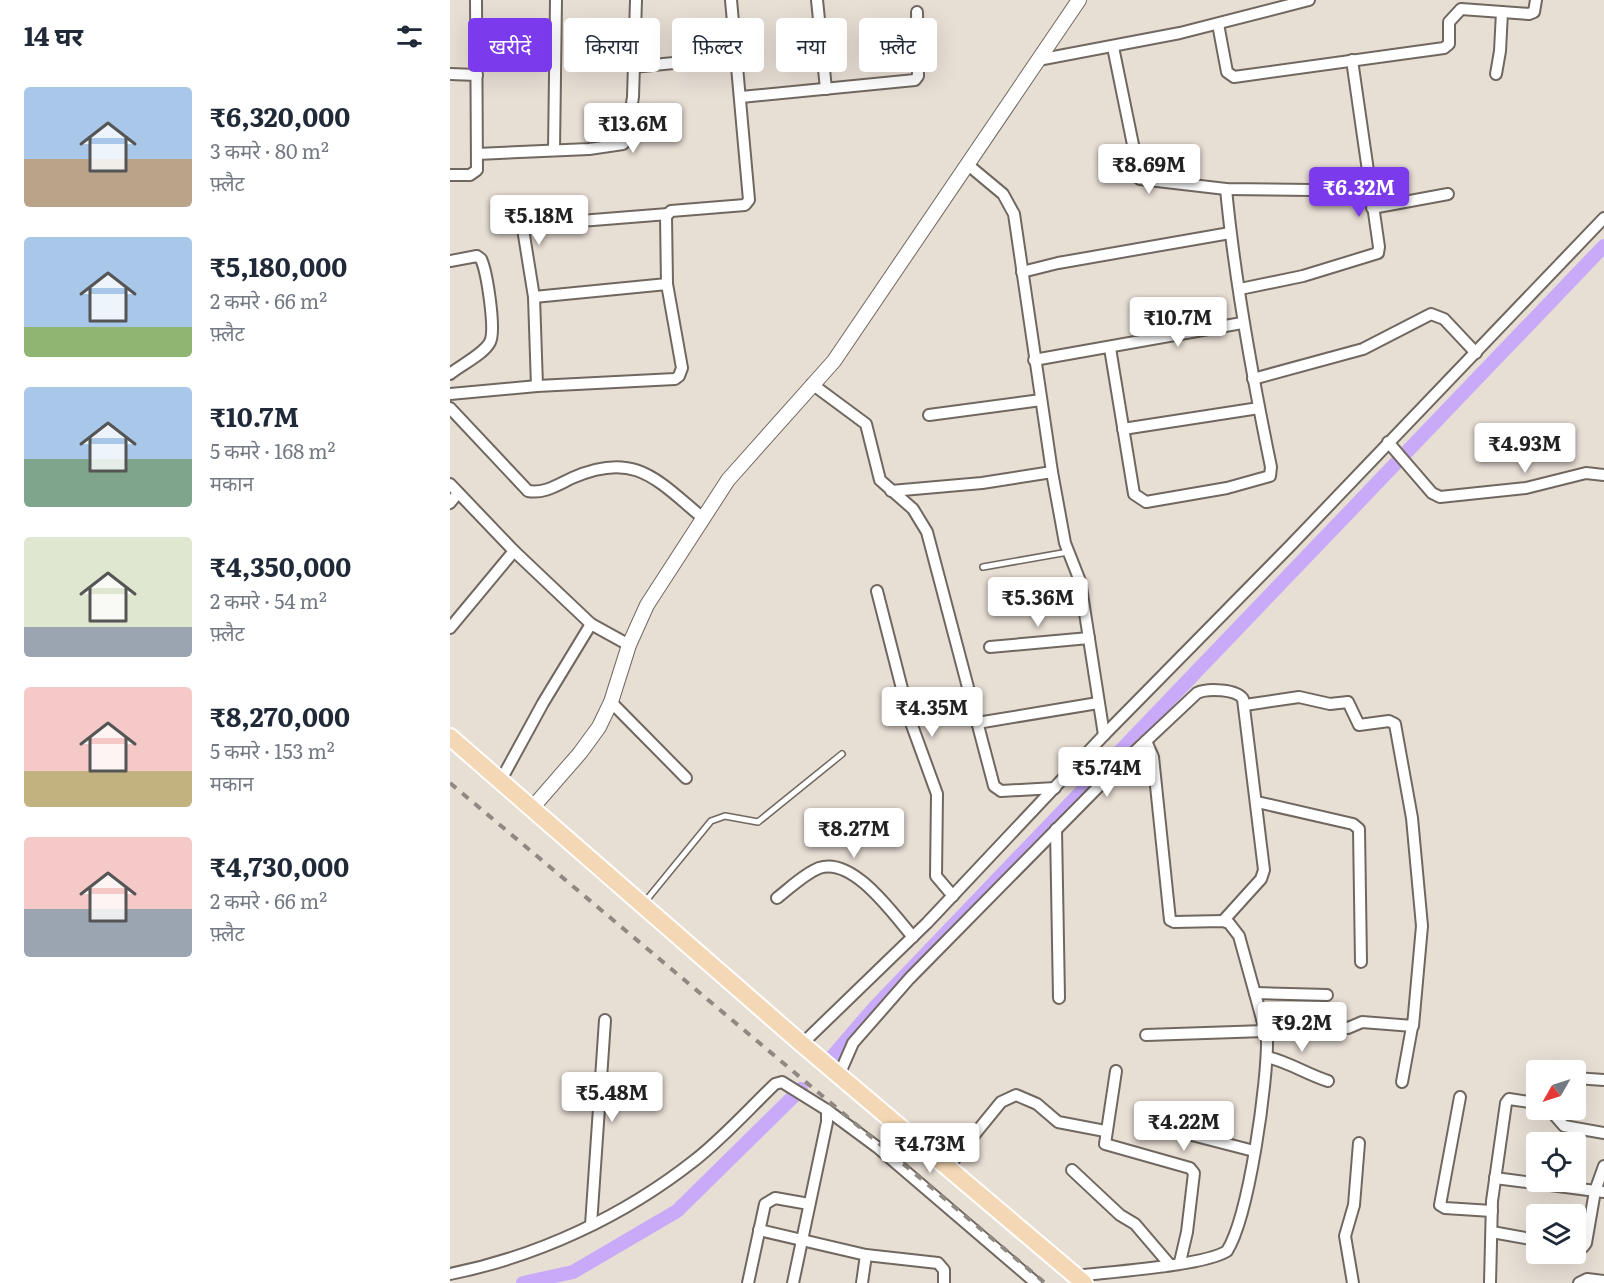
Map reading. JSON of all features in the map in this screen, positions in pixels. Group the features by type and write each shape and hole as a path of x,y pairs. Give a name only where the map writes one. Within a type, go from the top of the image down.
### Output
{"highway":[{"path":"450,737 533,807 802,1044 1080,1280"}],"street":[{"path":"450,175 474,175 477,170 476,0"},
{"path":"554,150 556,0"},
{"path":"635,18 636,0"},
{"path":"730,0 732,18"},
{"path":"817,0 826,89"},
{"path":"533,807 590,741 610,702 629,645 647,605 728,480 812,384 857,328 1079,0"},
{"path":"1038,60 1113,47 1218,24 1309,0"},
{"path":"1218,24 1227,72 1231,77 1444,48 1449,44 1449,22 1458,11 1482,5 1502,12 1532,14 1536,0"},
{"path":"741,97 915,80 918,76 916,12"},
{"path":"1496,74 1502,12"},
{"path":"1113,47 1140,179 1226,189 1312,190"},
{"path":"1240,289 1302,276 1373,255 1379,247 1352,60"},
{"path":"477,154 623,144 626,140 633,97 633,72"},
{"path":"537,386 534,297 522,235 525,226 668,214 747,204 741,97 737,72"},
{"path":"450,74 477,75"},
{"path":"967,164 1008,199 1014,214 1052,472 1068,552 1080,581 1104,735"},
{"path":"1110,348 1134,494 1146,502 1227,488 1270,476 1271,467 1242,323 1240,289 1230,233 1226,189"},
{"path":"1372,208 1448,194"},
{"path":"450,394 537,386 675,379 679,376 681,368 667,284 668,214"},
{"path":"802,1044 953,896 1104,735 1390,444 1604,218"},
{"path":"1022,272 1058,263 1230,233"},
{"path":"450,261 477,256 481,259 489,291 492,334 487,346 450,374"},
{"path":"534,297 667,284"},
{"path":"1253,379 1363,349 1431,314 1444,319 1476,352"},
{"path":"1034,360 1242,323"},
{"path":"812,384 866,424 880,480 913,509 927,532 977,723 997,789 1055,788"},
{"path":"929,415 1041,400"},
{"path":"450,408 528,491 543,491 593,470 639,469 654,477 703,518"},
{"path":"1124,429 1259,408"},
{"path":"1390,444 1432,493 1440,497 1526,488 1586,473 1604,475"},
{"path":"891,491 982,483 1052,472"},
{"path":"450,484 514,551 591,624 629,645"},
{"path":"450,503 458,493"},
{"path":"450,628 514,551"},
{"path":"877,591 910,720 937,794 936,876 953,896"},
{"path":"501,780 591,624"},
{"path":"990,647 1089,638"},
{"path":"837,1073 853,1043 909,979 1056,830 1199,691 1236,693 1242,696 1257,802 1263,875 1223,921"},
{"path":"1245,705 1299,697 1330,704 1348,702 1359,725 1389,721 1395,724 1412,818 1422,926 1412,1027 1402,1082"},
{"path":"610,702 686,778"},
{"path":"977,723 1098,704"},
{"path":"1080,1280 1212,1257 1227,1251 1245,1198 1267,1057 1262,1019 1239,936 1234,928 1223,921 1170,920 1153,757 1146,741"},
{"path":"1257,802 1353,824 1359,829 1362,962"},
{"path":"1056,830 1059,998"},
{"path":"777,898 819,868 841,868 874,893 913,937"},
{"path":"1255,993 1327,995"},
{"path":"1262,1019 1348,1028 1362,1022 1412,1027"},
{"path":"591,1225 605,1020"},
{"path":"1146,1035 1265,1031"},
{"path":"1267,1057 1282,1060 1305,1073 1328,1080"},
{"path":"1116,1071 1105,1131 1106,1146 1192,1170 1187,1232 1175,1264"},
{"path":"1586,1079 1604,1080"},
{"path":"450,1274 531,1254 591,1225 663,1184 697,1159 775,1084 787,1084 877,1147 1036,1283"},
{"path":"948,1167 1001,1102 1016,1095 1037,1104 1058,1122 1105,1131"},
{"path":"1460,1097 1440,1205 1445,1208 1492,1211"},
{"path":"1490,1283 1492,1211 1506,1102 1509,1099 1526,1102"},
{"path":"793,1283 827,1122 827,1110"},
{"path":"1559,1120 1564,1126 1604,1132"},
{"path":"1192,1135 1254,1151"},
{"path":"1353,1283 1345,1236 1354,1205 1359,1143"},
{"path":"1586,1243 1600,1192 1604,1166"},
{"path":"1072,1170 1120,1215 1135,1224 1175,1264"},
{"path":"1496,1178 1600,1192"},
{"path":"748,1283 763,1207 769,1200 809,1204"},
{"path":"759,1230 866,1255 938,1263 944,1270 944,1283"},
{"path":"1492,1232 1526,1238"},
{"path":"862,1283 866,1255"},
{"path":"1579,1283 1587,1279 1604,1281"}],"lane":[{"path":"983,567 1068,552"},
{"path":"643,904 711,821 725,816 758,822 842,754"}],"waterway":[{"path":"825,1065 875,1007 1604,246"},
{"path":"523,1283 573,1272 677,1211 801,1089"}],"railway":[{"path":"450,783 1045,1283"}]}
